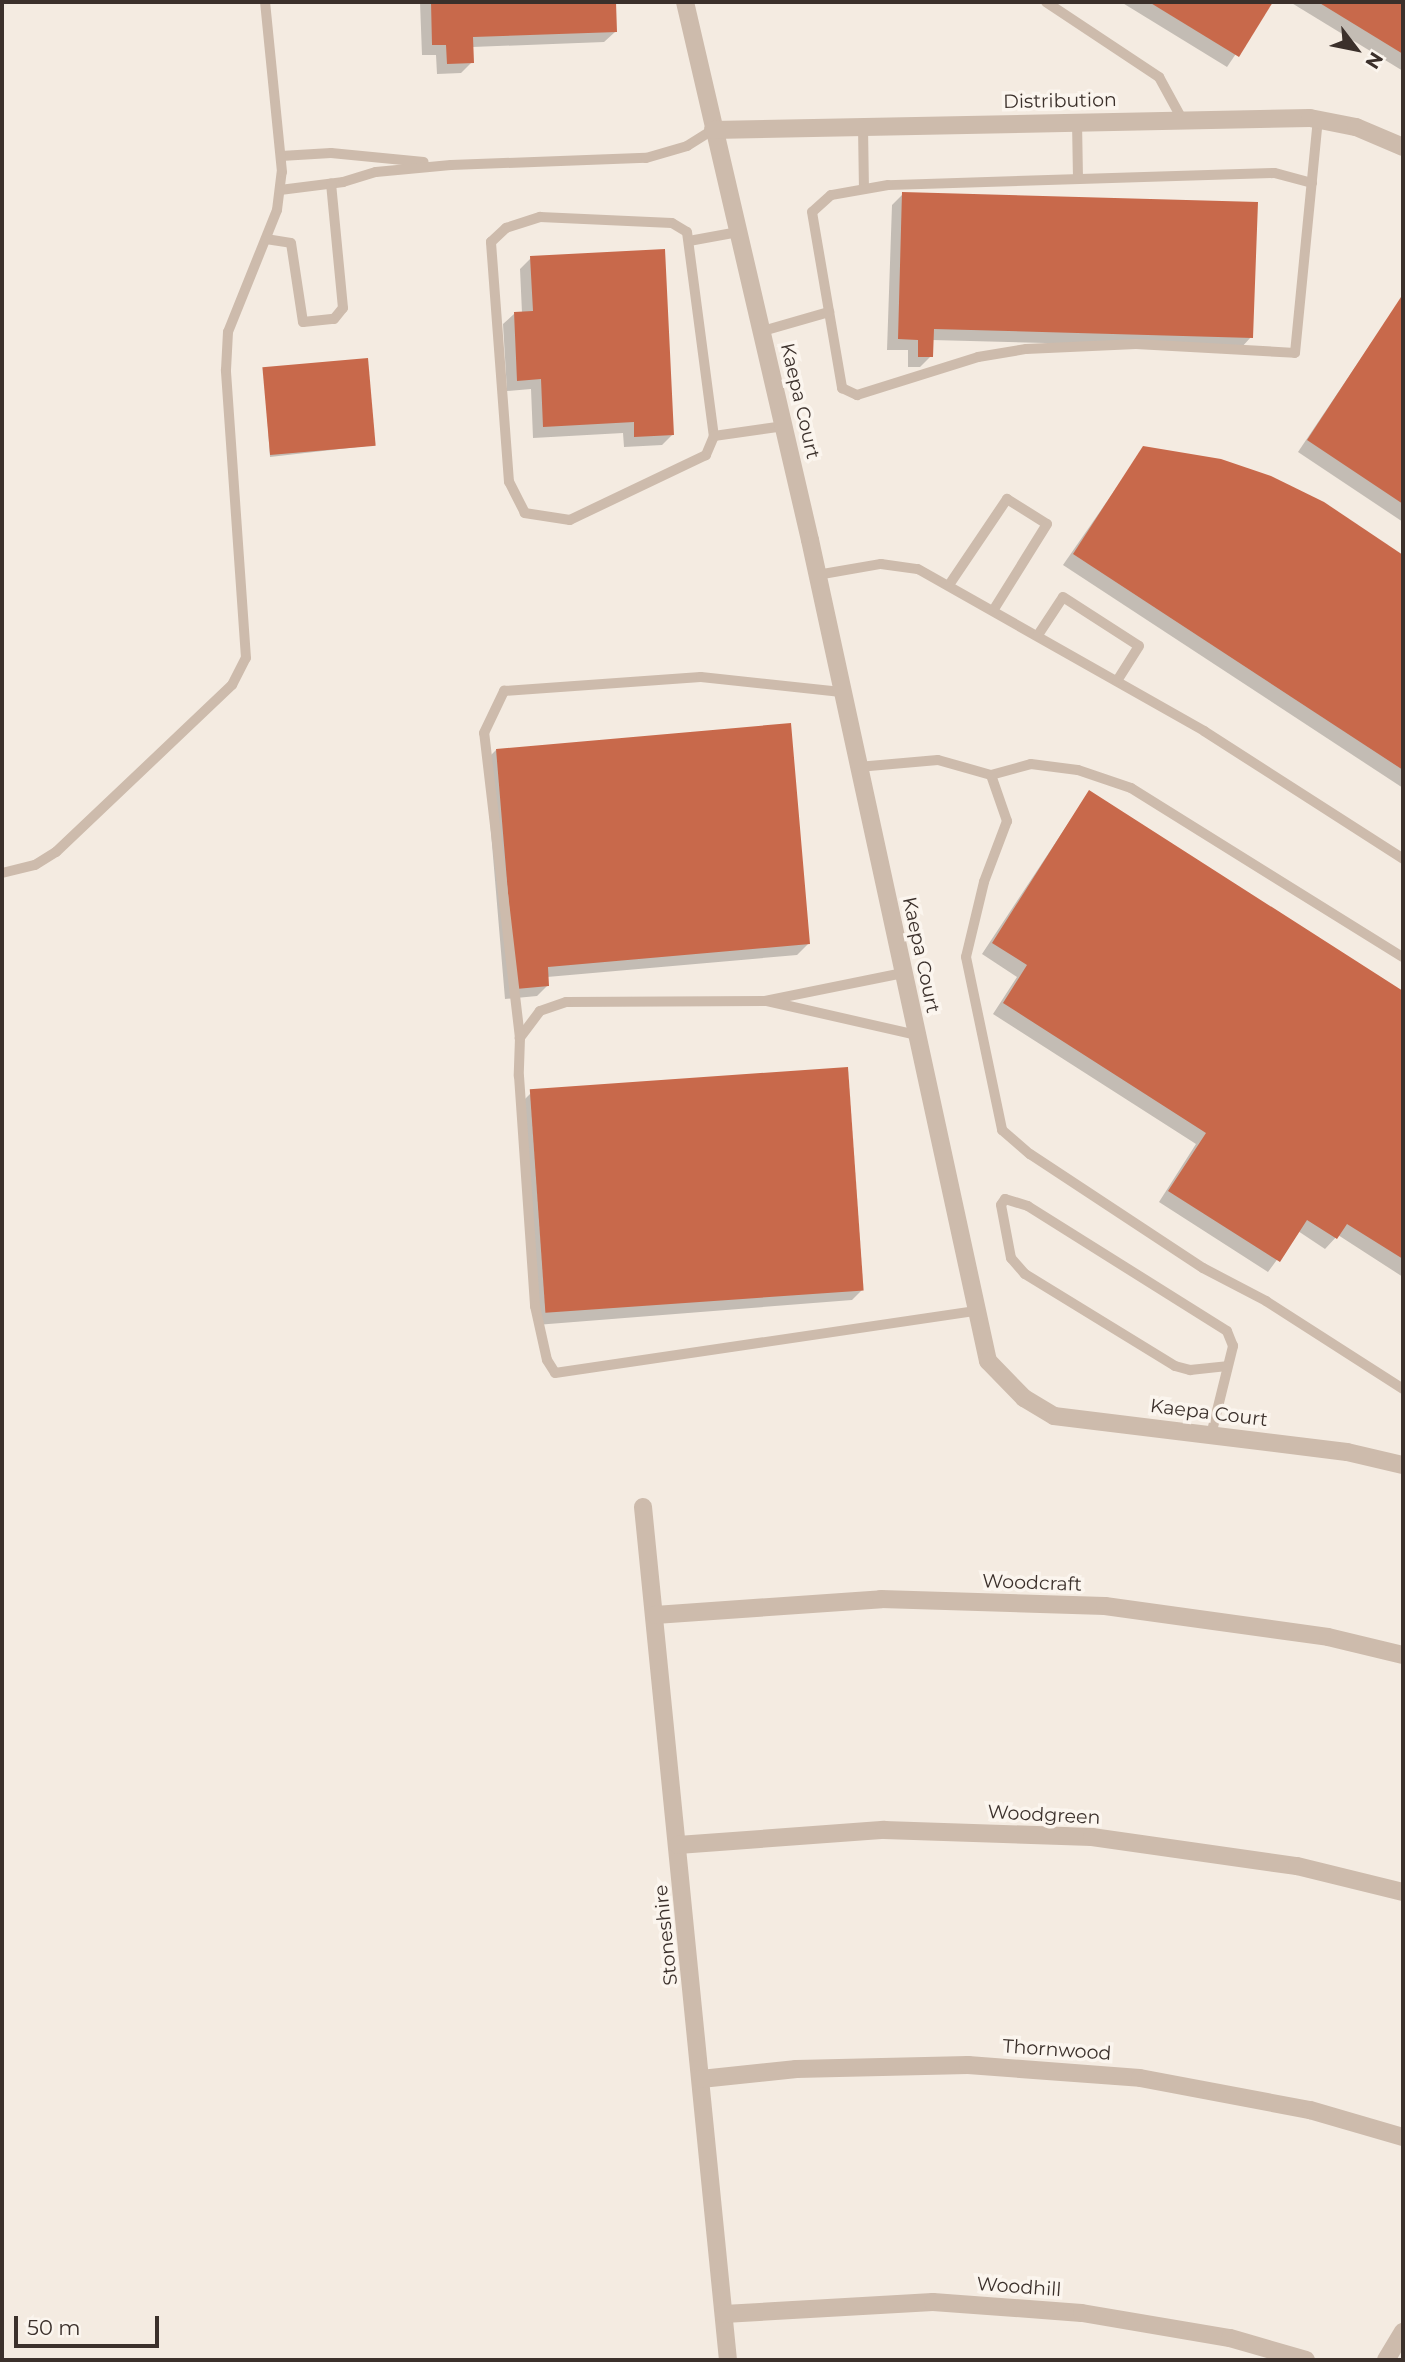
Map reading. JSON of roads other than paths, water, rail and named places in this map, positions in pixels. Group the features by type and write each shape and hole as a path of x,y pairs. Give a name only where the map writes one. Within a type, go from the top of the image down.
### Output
{"street":[{"name":"Kaepa Court","path":"685,2 713,130 785,426 988,1361 1024,1398 1054,1416 1347,1452 1403,1465"},
{"name":"Distribution","path":"713,130 1182,119 1318,120 1356,127 1403,147"},
{"name":"Stoneshire","path":"643,1507 728,2360"},
{"name":"Woodcraft","path":"655,1615 881,1599 1105,1606 1328,1637 1403,1655"},
{"name":"Woodgreen","path":"678,1844 884,1830 1091,1837 1297,1866 1403,1892"},
{"name":"Thornwood","path":"701,2079 796,2069 968,2065 1140,2078 1310,2110 1403,2137"},
{"name":"Woodhill","path":"724,2314 933,2302 1083,2313 1230,2339 1306,2360"},
{"path":"1386,2360 1403,2332"}],"lane":[{"path":"2,873 35,865 56,852 232,685 246,658 226,370 228,332 267,239 280,190 281,156 265,2"},
{"path":"1046,2 1159,76 1182,119"},
{"path":"1312,183 1274,173 864,189 831,195 812,212 842,388 857,395 978,357 1016,350 1136,344 1295,353 1312,183 1318,120"},
{"path":"1077,121 1078,179"},
{"path":"863,127 864,189"},
{"path":"280,190 331,184 376,172 451,165 646,158 687,146 713,130"},
{"path":"281,156 331,153 451,165"},
{"path":"267,239 291,243 303,322 334,318 342,308 331,184"},
{"path":"540,217 672,223 687,232 714,436 706,455 570,520 525,513 509,482 491,242 506,228 540,217"},
{"path":"689,241 738,232"},
{"path":"763,331 829,312"},
{"path":"714,436 785,426"},
{"path":"949,585 1006,499 1047,524 994,609"},
{"path":"817,575 881,564 918,569 994,609 1117,681 1403,859"},
{"path":"1038,635 1063,597 1139,646 1117,681"},
{"path":"841,692 701,677 504,691 484,733 520,1038 519,1076 535,1306 547,1360 555,1373 977,1311"},
{"path":"858,767 939,760 991,775 1031,764 1079,770 1131,788 1403,957"},
{"path":"991,775 1007,821 984,882 967,957 1002,1130 1030,1154 1203,1268 1266,1301 1403,1389"},
{"path":"520,1038 540,1011 566,1002 764,1001 903,973"},
{"path":"764,1001 917,1035"},
{"path":"1211,1435 1227,1366 1232,1339 1216,1322 1028,1206 1005,1199 1002,1205 1011,1258 1025,1274 1175,1366 1190,1370 1227,1366"}]}
